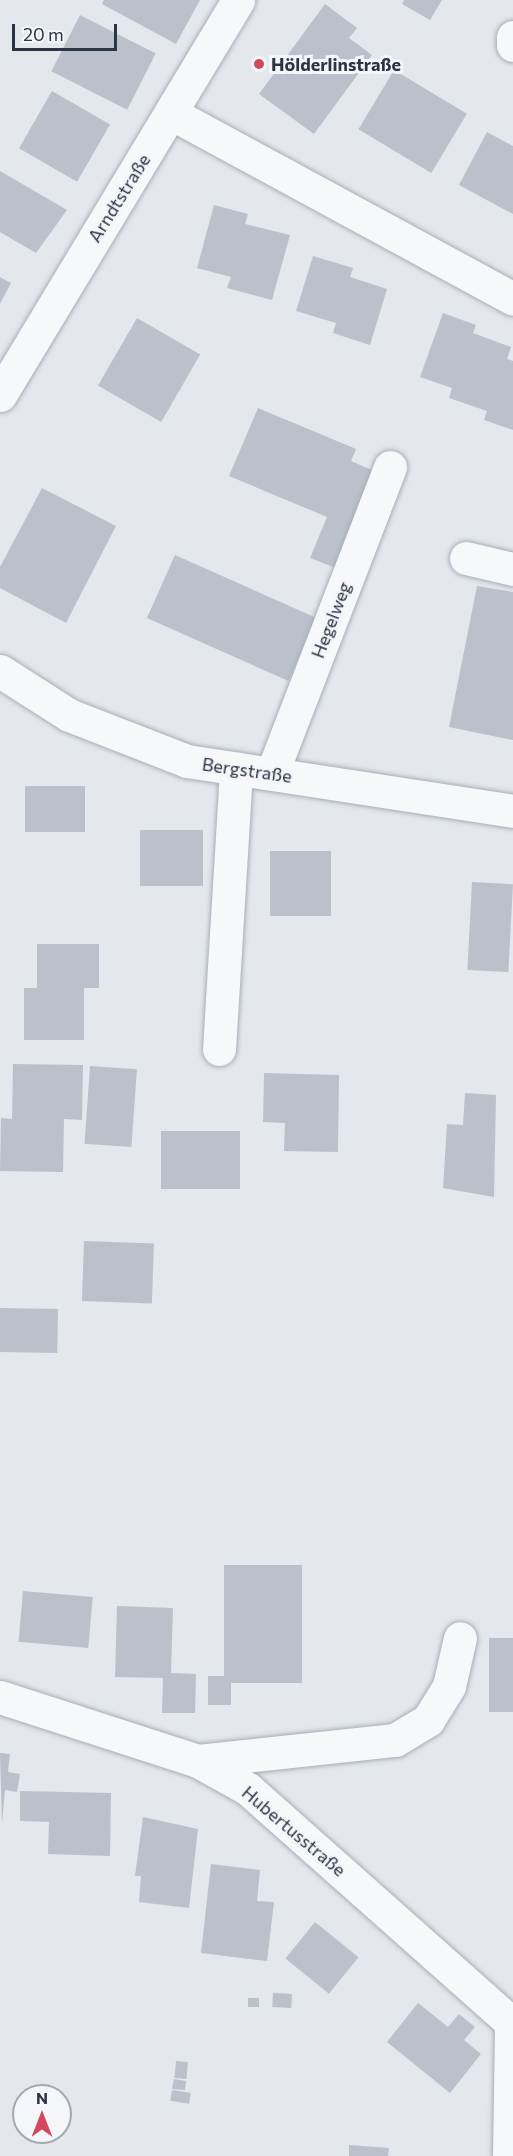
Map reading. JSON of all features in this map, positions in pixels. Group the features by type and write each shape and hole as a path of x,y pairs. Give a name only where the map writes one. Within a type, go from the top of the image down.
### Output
{"street":[{"name":"Arndtstraße","path":"0,395 238,0"},
{"path":"513,37 513,45"},
{"path":"171,113 513,299"},
{"name":"Hegelweg","path":"272,773 390,467"},
{"path":"466,558 513,568"},
{"name":"Bergstraße","path":"0,671 69,715 187,761 513,811"},
{"path":"219,1048 236,770"},
{"path":"198,1761 395,1740 434,1711 449,1686 460,1638"},
{"name":"Hubertusstraße","path":"0,1696 198,1761 248,1789 512,2024"},
{"path":"509,2156 512,2024"}],"building":[{"path":"104,0 200,0 176,44 102,4"},
{"path":"404,0 442,0 430,20 402,4"},
{"path":"325,4 357,28 349,38 372,55 314,134 259,94"},
{"path":"80,15 156,54 127,110 51,71"},
{"path":"394,70 467,114 431,173 358,129"},
{"path":"52,91 110,124 77,182 19,148"},
{"path":"487,132 513,146 513,214 459,185"},
{"path":"0,171 67,210 36,253 0,232"},
{"path":"214,205 248,214 245,224 290,235 272,300 227,288 231,277 197,268"},
{"path":"313,256 353,268 350,277 387,289 370,345 333,333 336,323 296,311"},
{"path":"0,277 11,283 0,304"},
{"path":"443,313 476,325 473,333 511,347 507,359 513,361 513,430 484,420 487,411 449,398 452,388 420,377"},
{"path":"137,318 200,354 161,422 98,386"},
{"path":"258,408 356,449 351,461 379,473 338,569 310,558 327,517 229,476"},
{"path":"42,488 116,526 66,623 0,588 0,567"},
{"path":"175,555 317,618 289,681 147,618"},
{"path":"477,586 513,592 513,740 449,727"},
{"path":"25,786 85,786 85,832 25,832"},
{"path":"140,830 203,830 203,886 140,886"},
{"path":"270,851 331,851 331,916 270,916"},
{"path":"472,882 513,884 508,972 467,970"},
{"path":"37,944 99,944 99,988 84,988 84,1040 24,1040 24,988 37,988"},
{"path":"13,1064 83,1065 82,1120 64,1119 63,1172 0,1171 1,1118 12,1119"},
{"path":"90,1066 137,1069 131,1147 85,1144"},
{"path":"264,1073 339,1075 338,1152 284,1151 285,1123 263,1122"},
{"path":"465,1093 496,1095 494,1197 443,1188 447,1124 463,1125"},
{"path":"161,1131 240,1131 240,1189 161,1189"},
{"path":"84,1241 154,1243 152,1303 82,1301"},
{"path":"0,1308 58,1309 57,1353 0,1352"},
{"path":"224,1565 302,1565 302,1683 231,1683 231,1705 208,1705 208,1676 224,1676"},
{"path":"23,1591 93,1597 88,1648 19,1642"},
{"path":"117,1606 173,1608 171,1673 196,1674 195,1713 162,1713 163,1678 115,1677"},
{"path":"489,1638 513,1638 513,1712 489,1712"},
{"path":"0,1753 10,1754 8,1772 20,1774 17,1792 5,1790 2,1824"},
{"path":"20,1791 111,1793 110,1856 48,1854 49,1822 20,1821"},
{"path":"143,1817 198,1829 189,1908 139,1902 141,1876 135,1876"},
{"path":"211,1864 260,1870 257,1901 274,1902 267,1961 201,1953"},
{"path":"315,1922 359,1957 329,1994 285,1959"},
{"path":"273,1993 292,1994 291,2008 272,2007"},
{"path":"248,1998 259,1998 259,2007 248,2007"},
{"path":"418,2003 448,2027 459,2014 475,2027 464,2040 481,2054 450,2093 387,2042"},
{"path":"176,2061 188,2062 186,2079 175,2078"},
{"path":"174,2079 186,2081 185,2090 172,2089"},
{"path":"172,2090 191,2093 189,2104 170,2101"},
{"path":"349,2145 389,2148 388,2156 349,2156"}],"place":[{"name":"Hölderlinstraße","path":"259,64"}]}
